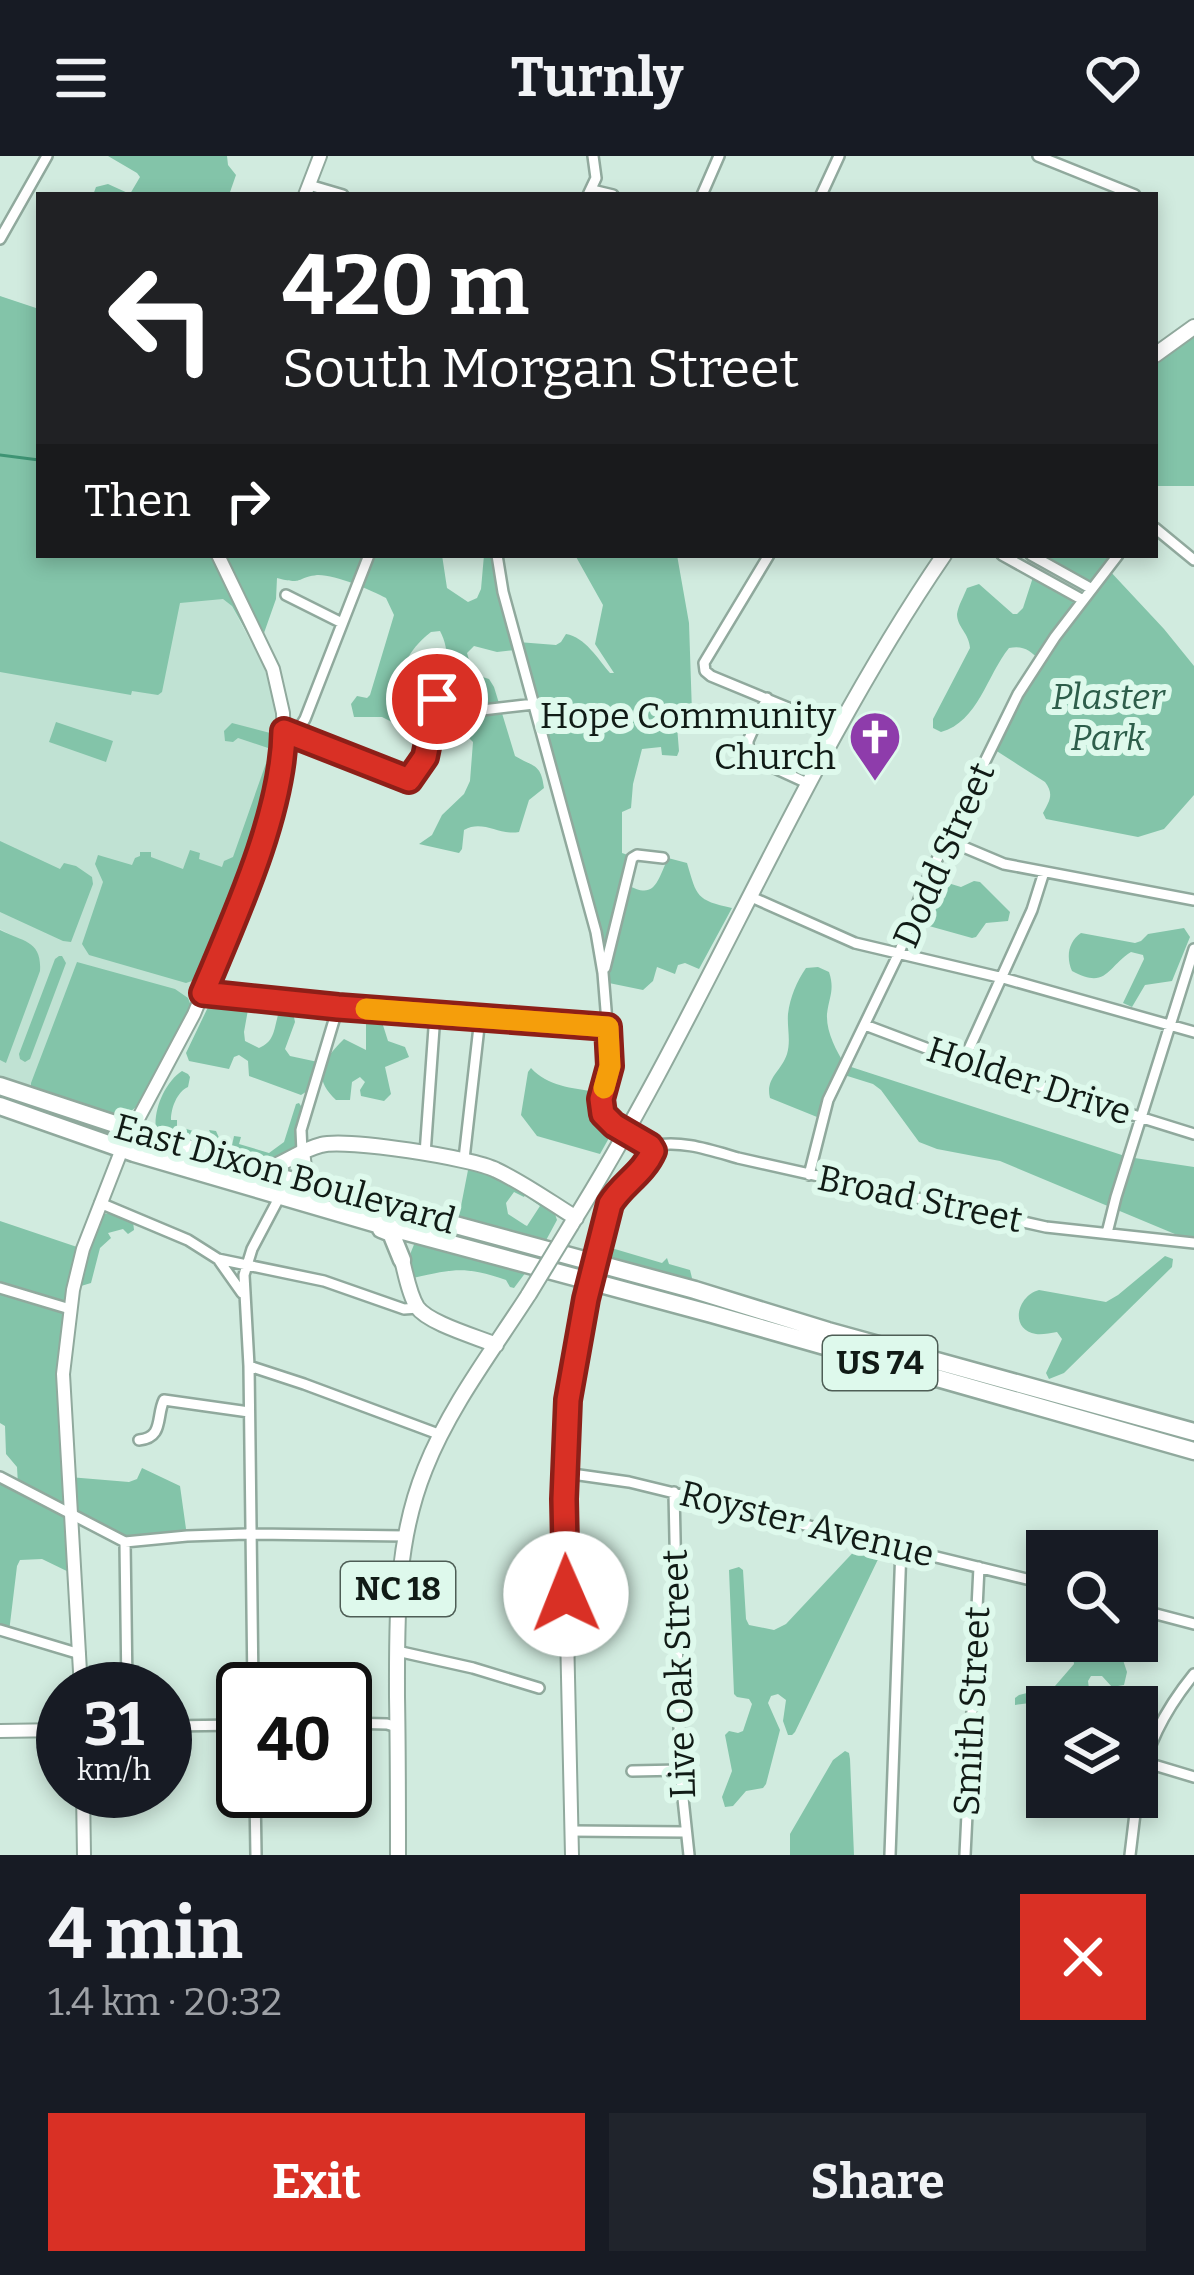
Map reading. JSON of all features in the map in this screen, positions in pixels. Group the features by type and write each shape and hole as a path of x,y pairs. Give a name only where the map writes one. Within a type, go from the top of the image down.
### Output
{"highway":[{"name":"East Dixon Boulevard","path":"0,1087 569,1265"},
{"name":"East Dixon Boulevard","path":"0,1106 122,1149 415,1235 569,1265"},
{"path":"377,1224 391,1233 402,1260"},
{"path":"402,1260 415,1235"},
{"name":"US 74","path":"569,1265 730,1300 1194,1432"},
{"name":"US 74","path":"569,1265 1194,1450"}],"main road":[{"path":"307,190 320,156"},
{"path":"1158,353 1194,327"},
{"path":"80,1662 64,1374 70,1309 83,1249 122,1149 172,1060 238,908 276,793 289,733 273,669 219,558"},
{"name":"NC 18","path":"398,1855 398,1590 405,1536 420,1482 441,1435 626,1132 837,728 942,558"},
{"path":"572,1855 565,1473 568,1400 610,1204 643,1170 653,1151 626,1132"},
{"path":"260,1172 320,1145 341,1142 464,1160 496,1169 574,1221"},
{"path":"302,1152 304,1174 312,1185"},
{"path":"402,1260 418,1308 496,1345"},
{"path":"0,1731 36,1730"},
{"path":"83,1818 84,1855"}],"street":[{"path":"0,239 47,156"},
{"path":"590,192 596,175 593,156"},
{"path":"703,192 719,156"},
{"path":"822,192 838,156"},
{"path":"1038,156 1128,192"},
{"path":"1158,530 1194,560"},
{"path":"368,558 304,719 289,733 407,783 425,757 432,734 437,703 432,693"},
{"path":"497,558 585,885 603,973 610,1066 601,1108 607,1119 626,1132"},
{"path":"767,558 704,663 705,671 837,728"},
{"path":"1007,558 1083,600"},
{"path":"1035,558 1092,589"},
{"name":"Dodd Street","path":"809,1175 828,1100 899,953 924,886 1018,694 1116,558"},
{"path":"286,595 342,622"},
{"path":"767,698 748,741 748,752 807,783"},
{"path":"457,713 534,704"},
{"path":"947,840 1004,864 1194,900"},
{"path":"603,973 632,858 637,854 663,858"},
{"path":"963,1062 1032,910 1044,872"},
{"path":"749,896 832,934 1194,1032"},
{"path":"1107,1234 1194,949"},
{"path":"203,993 608,1027"},
{"path":"302,1152 301,1130 338,1007"},
{"path":"425,1154 436,1014"},
{"path":"464,1160 480,1018"},
{"name":"Holder Drive","path":"865,1025 963,1062 1194,1134"},
{"name":"Broad Street","path":"650,1146 682,1143 1046,1227 1194,1243"},
{"path":"253,1662 244,1266 280,1196"},
{"path":"100,1203 244,1266 324,1281 404,1309 418,1308"},
{"path":"213,1255 244,1297"},
{"path":"0,1288 70,1309"},
{"path":"249,1366 441,1435"},
{"path":"139,1440 157,1430 164,1400 249,1412"},
{"name":"Royster Avenue","path":"565,1473 674,1492 1026,1579"},
{"path":"0,1477 125,1542 187,1535 405,1536"},
{"name":"Live Oak Street","path":"674,1492 680,1770 688,1855"},
{"path":"125,1542 127,1662"},
{"path":"890,1855 901,1547"},
{"name":"Smith Street","path":"965,1855 979,1567"},
{"path":"1158,1615 1194,1624"},
{"path":"0,1630 80,1654"},
{"path":"397,1651 538,1688"},
{"path":"1158,1727 1194,1673"},
{"path":"372,1723 397,1726"},
{"path":"1158,1766 1194,1777"},
{"path":"632,1771 680,1770"},
{"path":"255,1818 256,1855"},
{"path":"1130,1855 1134,1818"},
{"path":"571,1831 686,1832"}],"shaded area":[{"path":"0,475 36,549 36,558 227,597 263,665 273,695 277,740 274,771 235,895 206,960 213,959 127,1116 0,1083 0,1031 28,944 0,929"}],"green space":[{"path":"108,156 227,156 236,175 230,192 131,192 140,177"},
{"path":"108,184 126,192 94,192"},
{"path":"0,296 36,308 36,558 442,558 447,588 468,602 481,589 484,558 493,558 515,650 497,652 474,646 467,653 473,674 489,679 494,687 515,756 535,767 544,788 529,800 519,832 471,827 464,830 459,853 419,844 432,835 470,781 473,742 465,734 436,727 446,679 444,642 440,631 431,632 411,653 404,673 402,721 354,717 351,704 357,696 370,695 394,615 386,598 324,575 296,581 277,578 276,599 264,633 250,638 223,599 180,603 158,695 132,691 131,695 0,672"},
{"path":"1194,327 1194,486 1158,486 1158,353"},
{"path":"577,558 678,558 689,623 692,713 676,714 677,756 662,755 661,747 642,749 631,808 622,812 622,853 628,855 629,867 626,884 649,890 668,858 687,863 696,890 705,899 732,908 699,969 685,963 678,965 675,974 657,967 653,981 643,990 604,982 596,932 518,642 556,645 566,634 573,636 614,673 595,644 603,605"},
{"name":"Plaster Park","path":"1040,558 1116,558 1108,569 1194,666 1194,795 1164,829 1138,837 1046,819 1043,813 1050,794 1045,782 992,748 1040,660 1026,650 1009,648 973,708 954,727 941,732 933,728 933,719 970,648 957,614 967,588 979,584 1013,614 1023,608 1034,574 1083,600 1091,590"},
{"path":"56,722 113,741 106,762 49,742"},
{"path":"232,723 274,734 273,771 243,876 201,974 186,983 89,955 82,944 103,882 95,864 98,855 132,865 140,852 151,852 151,857 183,869 190,850 200,853 199,859 222,867 233,857 271,749 238,738 225,741 224,731"},
{"path":"0,841 60,869 64,863 76,866 92,877 71,942 0,912"},
{"path":"938,880 961,887 980,882 1010,912 1008,921 986,923 972,938 929,926 922,913"},
{"path":"1184,928 1190,937 1172,981 1145,985 1132,1007 1123,1003 1143,955 1131,952 1100,977 1072,971 1069,950 1081,933 1135,943 1148,934"},
{"path":"0,930 30,944 40,961 6,1063 0,1060"},
{"path":"59,956 66,963 25,1062 19,1054"},
{"path":"77,962 175,989 191,1006 136,1107 121,1119 31,1089"},
{"path":"806,968 829,972 828,1027 845,1065 1128,1157 1194,1167 1194,1242 1000,1161 919,1142 873,1084 841,1074 822,1119 770,1098 772,1080 788,1049 792,995"},
{"path":"216,1001 249,1004 245,1041 259,1048 271,1039 278,1015 293,1012 295,1022 285,1049 290,1056 318,1062 309,1090 301,1095 249,1076 248,1061 239,1055 229,1069 189,1061 186,1053 209,1005"},
{"path":"369,1017 382,1022 388,1041 405,1047 409,1057 385,1067 391,1094 384,1101 361,1096 365,1082 360,1077 352,1082 350,1100 336,1100 324,1083 322,1069 344,1039 366,1050"},
{"path":"531,1068 552,1082 596,1092 593,1112 609,1138 600,1154 537,1136 521,1115"},
{"path":"182,1071 190,1077 188,1087 175,1101 171,1120 209,1136 209,1130 216,1131 220,1140 215,1148 207,1150 156,1130 162,1097"},
{"path":"299,1103 303,1109 294,1152 268,1162 230,1155 234,1136 241,1137 239,1144 269,1153 284,1142"},
{"path":"148,1145 1194,1435 1194,1442 318,1201 144,1149"},
{"path":"469,1165 526,1193 524,1197 514,1192 506,1203 508,1214 525,1225 540,1206 531,1197 554,1211 557,1220 544,1244 456,1217"},
{"path":"103,1214 133,1221 134,1230 108,1233 111,1238 100,1248 91,1283 81,1286 94,1235"},
{"path":"0,1221 83,1249 65,1344 69,1477 129,1482 137,1479 142,1468 180,1486 187,1536 135,1543 71,1515 75,1575 42,1559 20,1560 9,1632 0,1630 0,1477 18,1485 17,1467 6,1454 5,1426 0,1423"},
{"path":"604,1237 610,1238 608,1247 662,1263 667,1258 669,1264 690,1270 691,1281 600,1260"},
{"path":"415,1242 529,1268 514,1288 506,1280 469,1271 413,1278 409,1257"},
{"path":"1165,1256 1173,1259 1172,1267 1064,1373 1049,1379 1046,1373 1062,1339 1057,1332 1036,1334 1022,1326 1019,1312 1026,1298 1039,1290 1106,1302"},
{"path":"861,1544 882,1551 795,1732 788,1735 783,1721 786,1700 778,1694 771,1696 768,1703 780,1730 766,1784 746,1791 733,1806 725,1807 722,1797 732,1771 725,1735 743,1731 752,1704 734,1694 729,1570 743,1570 749,1625 774,1630 786,1624"},
{"path":"1124,1662 1124,1685 1111,1686 1102,1676 1091,1676 1089,1686 1055,1686 1074,1664"},
{"path":"1026,1693 1026,1704 1015,1705 1019,1695"},
{"path":"845,1751 850,1759 854,1855 790,1855 790,1834 833,1760"}],"waterway":[{"path":"0,455 36,460"}],"slow traffic":[{"path":"366,1009 608,1027 610,1066 604,1088"}],"place":[{"name":"Hope Community Church","path":"875,783"}],"route":[{"path":"437,699 425,757 409,780 284,731 276,793 238,908 203,993 608,1027 610,1066 601,1099 603,1114 653,1151 606,1214 575,1353 565,1473 566,1594"}]}
